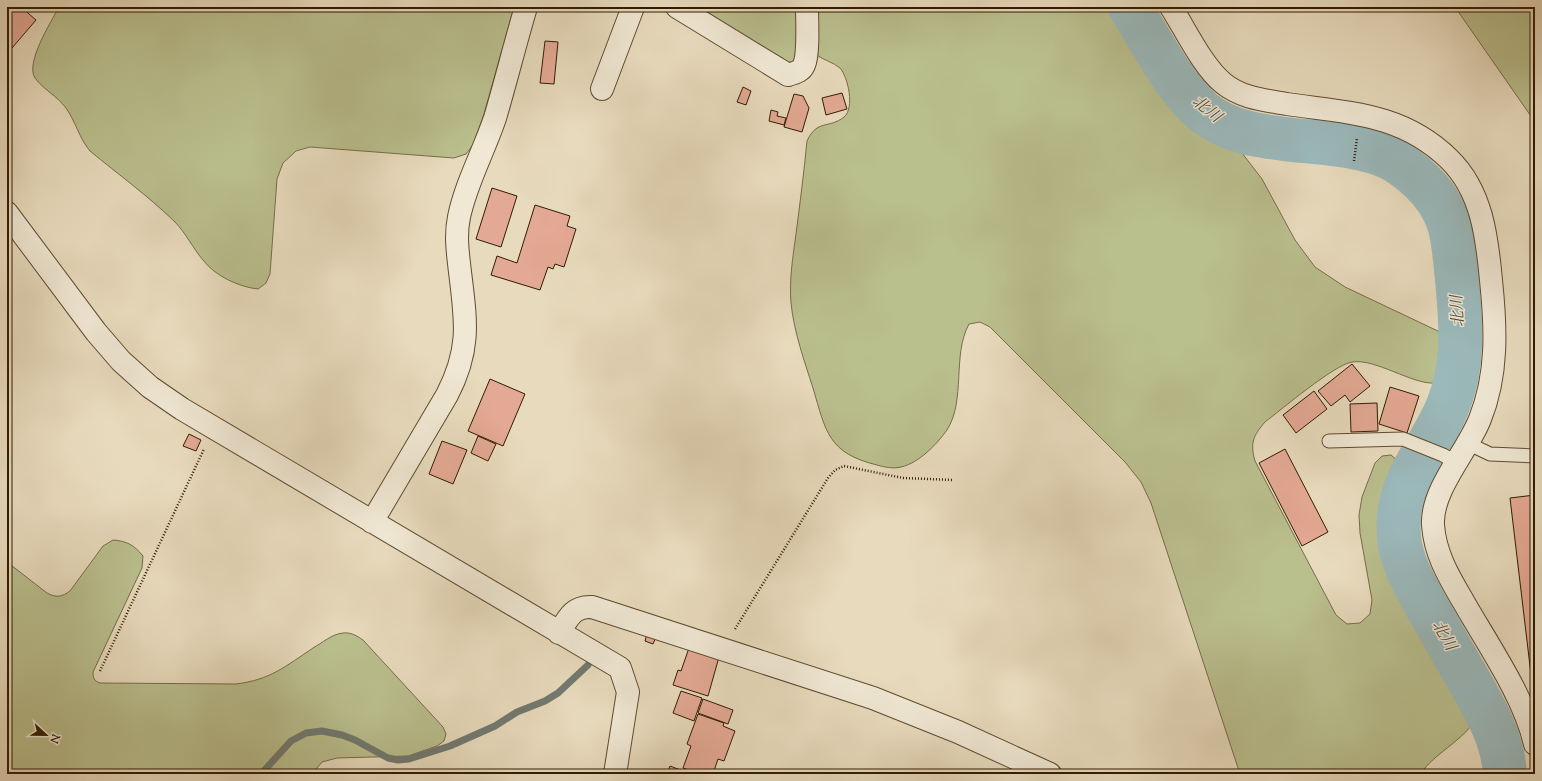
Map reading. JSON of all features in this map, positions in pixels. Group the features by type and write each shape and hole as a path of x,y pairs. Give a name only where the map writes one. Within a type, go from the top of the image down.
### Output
{"street":[{"path":"372,522 447,395 457,375 466,332 457,247 459,217 495,117 526,7"},
{"path":"602,88 633,7"},
{"path":"677,7 788,75 797,73 804,66 806,57 807,7"},
{"path":"1171,7 1208,66 1222,82 1240,94 1260,100 1373,116 1402,126 1428,140 1446,156 1469,186 1482,214 1488,243 1496,325 1495,357 1490,388 1480,418 1469,444 1450,459 1438,496 1433,522 1436,548 1447,572 1520,701 1532,730 1535,744"},
{"path":"7,213 96,332 122,361 150,387 214,429 620,668 628,692 615,774"},
{"path":"559,632 569,616 575,610 583,607 592,607 888,703 958,732 1050,774"}],"lane":[{"path":"1329,441 1403,439 1450,459"},
{"path":"1469,444 1490,454 1535,456"}],"path":[{"path":"1354,161 1358,136"},
{"path":"100,671 214,429"},
{"path":"727,650 731,636 828,478 835,470 844,466 855,467 903,478 954,480"}],"green space":[{"path":"59,7 514,7 484,114 473,145 466,154 454,158 310,147 296,151 283,163 277,179 270,274 266,283 258,289 243,286 228,280 208,266 174,221 90,151 83,141 66,108 35,78 33,63 36,53 45,32"},
{"path":"690,7 800,7 798,56 794,66"},
{"path":"814,7 1119,7 1173,92 1193,116 1215,130 1242,153 1262,179 1295,240 1315,267 1345,287 1440,332 1445,337 1450,346 1451,360 1448,371 1440,381 1435,383 1426,383 1383,367 1361,362 1352,362 1333,371 1321,379 1265,422 1255,436 1253,444 1255,461 1336,615 1347,624 1360,623 1370,614 1372,600 1360,533 1359,515 1362,497 1375,463 1382,456 1391,455 1398,461 1400,469 1390,509 1390,538 1396,566 1408,592 1472,705 1475,714 1474,721 1469,729 1434,759 1421,774 1240,774 1151,503 1141,482 1125,462 990,327 980,322 969,324 961,349 958,391 953,418 943,435 933,447 921,457 908,465 892,468 861,460 848,454 839,447 826,429 822,417 794,325 791,303 792,268 807,141 811,134 819,127 839,121 844,117 847,113 850,100 846,78 840,68 815,54"},
{"path":"1455,7 1535,7 1535,122"},
{"path":"113,540 130,544 136,549 143,556 142,568 93,672 96,681 100,683 236,684 248,682 268,676 331,637 343,633 349,633 363,640 443,727 446,734 444,741 437,746 408,756 337,758 322,762 312,774 7,774 7,562 47,593 53,596 62,596 70,591 103,546"}],"building":[{"path":"7,7 15,7 19,10 21,7 36,20 12,48 7,45"},
{"path":"545,41 558,42 554,84 540,83"},
{"path":"743,87 751,91 746,105 737,102"},
{"path":"842,93 847,109 826,115 822,98"},
{"path":"794,94 803,96 809,108 802,132 784,127"},
{"path":"771,110 778,112 777,116 786,118 784,125 769,121"},
{"path":"492,188 517,196 501,247 476,239"},
{"path":"535,205 570,216 567,226 576,229 564,267 555,264 553,269 548,267 540,290 491,275 497,256 517,263"},
{"path":"1352,364 1370,386 1350,402 1345,395 1331,406 1318,391"},
{"path":"490,379 525,394 503,446 468,431"},
{"path":"1390,387 1419,396 1407,433 1379,424"},
{"path":"1314,391 1327,409 1296,433 1283,415"},
{"path":"1377,403 1378,431 1351,432 1350,404"},
{"path":"189,434 201,440 196,451 183,446"},
{"path":"478,436 496,444 488,461 471,453"},
{"path":"442,441 467,450 453,484 429,474"},
{"path":"1285,449 1328,532 1302,546 1259,463"},
{"path":"1535,495 1535,682 1532,683 1510,498"},
{"path":"647,634 656,637 653,644 645,641"},
{"path":"689,648 719,657 708,696 673,685 678,670 681,671"},
{"path":"681,691 702,698 694,721 673,713"},
{"path":"703,699 733,710 728,724 698,713"},
{"path":"698,714 724,723 723,726 735,731 724,761 718,759 713,774 700,774 683,768 691,746 687,744"},
{"path":"670,766 691,774 667,774"}],"waterway":[{"name":"北川","path":"1130,7 1170,73 1188,97 1198,107 1217,121 1239,130 1264,136 1343,145 1368,150 1390,158 1407,168 1426,186 1444,213 1449,224 1452,237 1460,312 1460,344 1457,376 1447,408 1407,484 1402,500 1399,518 1399,537 1400,546 1413,582 1492,723 1501,748 1505,774"},
{"path":"261,774 291,741 306,733 322,731 342,735 355,740 388,758 398,760 409,759 450,746 495,726 517,712 545,701 558,693 588,665"}]}
